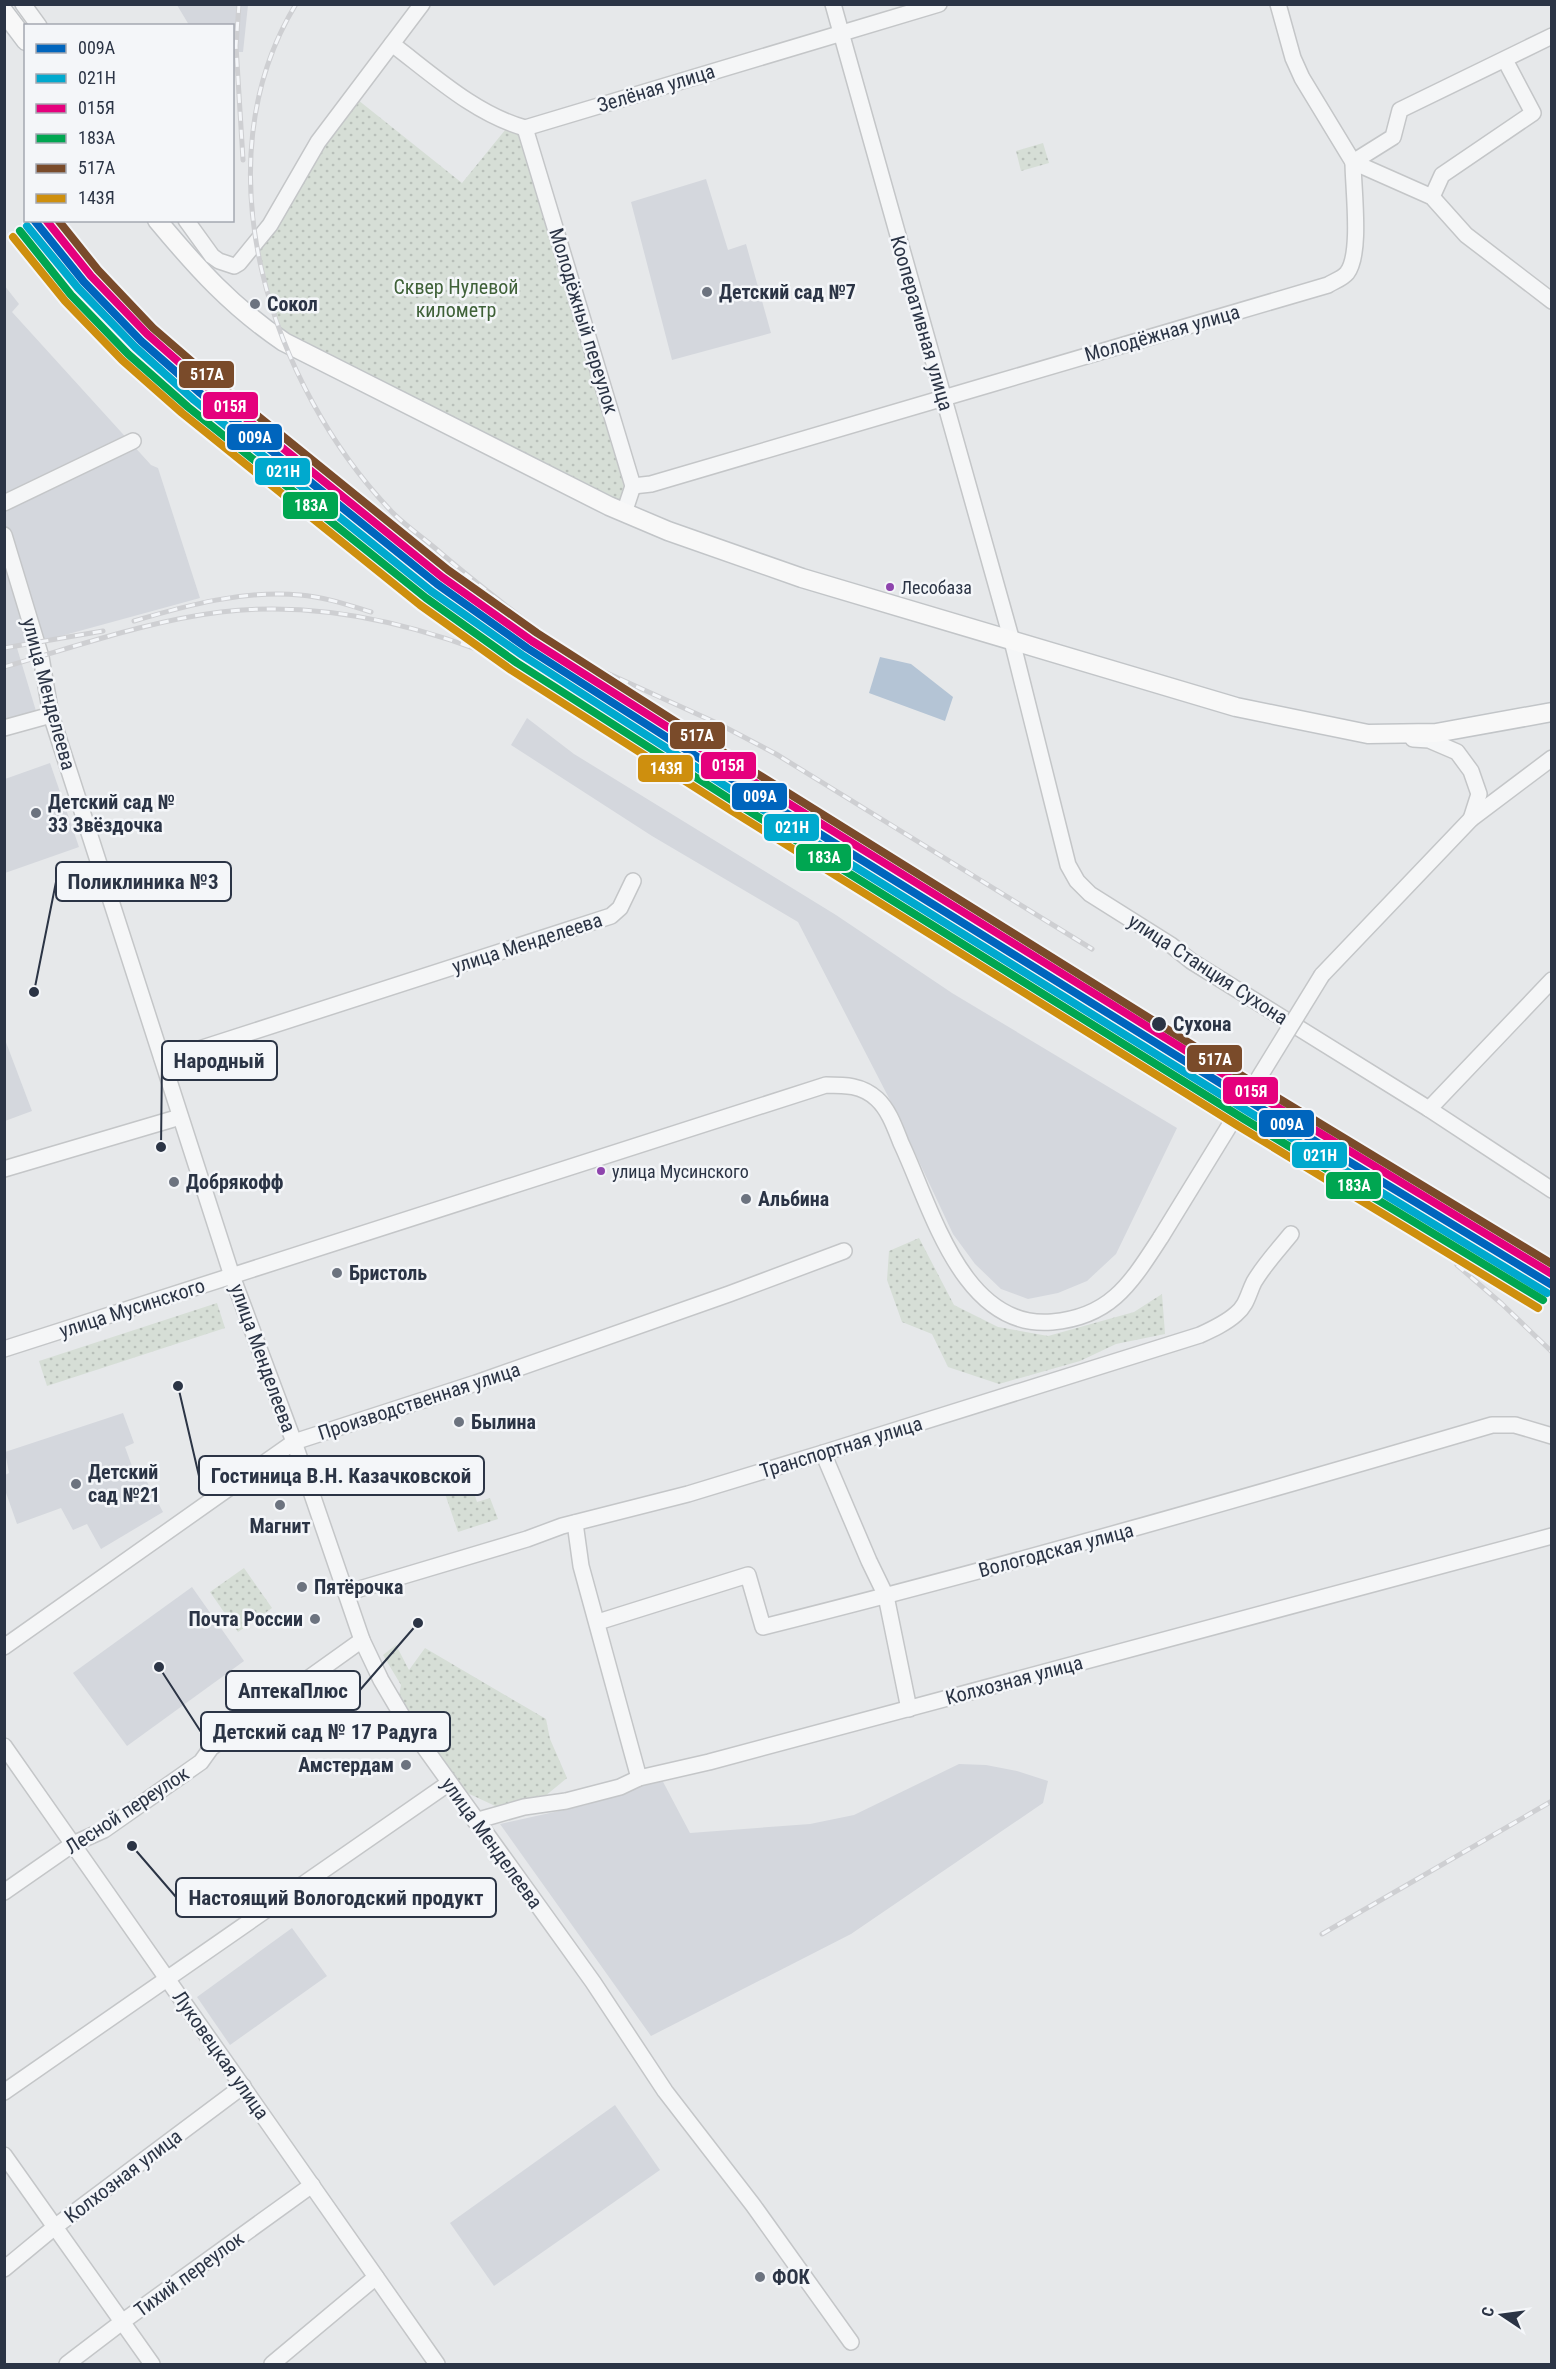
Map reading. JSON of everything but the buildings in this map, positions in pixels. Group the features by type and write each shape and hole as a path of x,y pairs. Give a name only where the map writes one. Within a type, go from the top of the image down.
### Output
{"main road":[{"path":"4,12 24,38"},
{"path":"159,222 208,279 253,321 284,342 624,513 668,531 802,578 1236,707 1368,734 1436,733 1551,712"}],"street":[{"path":"23,4 38,24"},
{"path":"187,222 212,256 234,266 239,263 257,243 318,142 422,4"},
{"name":"Кооперативная улица","path":"833,4 1012,640"},
{"name":"Зелёная улица","path":"525,128 939,4"},
{"path":"1278,4 1293,58 1302,78 1353,162 1432,197 1466,235 1551,301"},
{"path":"1353,162 1393,137 1400,110 1551,36"},
{"path":"392,44 460,95 510,124 525,128"},
{"path":"1432,197 1442,175 1533,113 1505,60"},
{"name":"Молодёжный переулок","path":"525,128 633,486"},
{"name":"Молодёжная улица","path":"633,486 651,484 944,400 1139,339 1328,285 1349,271 1354,254 1353,162"},
{"path":"4,503 133,441"},
{"path":"624,513 633,486"},
{"name":"улица Менделеева","path":"4,535 41,657 51,715 180,1117 232,1276 294,1442 362,1640 381,1680 404,1719 448,1783 593,1982 665,2091 753,2205 851,2342"},
{"name":"улица Станция Сухона","path":"1012,640 1068,865 1077,881 1090,894 1171,945 1191,961 1429,1109 1551,1190"},
{"path":"4,728 51,715"},
{"path":"1368,734 1429,740 1456,752 1471,771 1479,794 1471,819"},
{"name":"улица Мусинского","path":"4,1349 669,1137 807,1090 836,1085 861,1089 877,1099 894,1127 942,1237 962,1273 983,1298 1009,1314 1042,1323 1073,1320 1106,1305 1132,1281 1322,975 1471,819 1551,758"},
{"name":"улица Менделеева","path":"162,1058 204,1047 611,915 620,908 633,881"},
{"path":"1429,1109 1551,980"},
{"path":"4,1169 180,1117"},
{"name":"Транспортная улица","path":"346,1593 575,1523 688,1494 1200,1335 1238,1313 1263,1268 1291,1234"},
{"name":"Производственная улица","path":"4,1647 294,1442 487,1379 844,1251"},
{"name":"Вологодская улица","path":"598,1622 748,1575 763,1627 886,1596 1141,1526 1492,1425 1515,1425 1551,1436"},
{"path":"823,1453 886,1596 909,1709"},
{"path":"575,1523 581,1566 639,1779"},
{"name":"Колхозная улица","path":"475,1821 524,1807 566,1801 620,1787 639,1779 909,1709 1551,1536"},
{"name":"Лесной переулок","path":"4,1892 73,1844 104,1830 201,1762 211,1748 362,1640"},
{"name":"Луковецкая улица","path":"4,1746 437,2364"},
{"path":"4,2092 448,1783"},
{"name":"Колхозная улица","path":"4,2270 56,2226 243,2086"},
{"path":"4,2155 152,2364"},
{"name":"Тихий переулок","path":"67,2364 312,2185"},
{"path":"272,2364 290,2359 376,2277"}],"shaded area":[{"path":"177,5 248,5 243,52 234,52 234,24 188,24"},
{"name":"Детский сад №7","path":"706,179 728,250 746,244 771,333 672,360 631,202"},
{"path":"4,285 19,304 12,312 151,465 158,468 200,598 17,648 36,711 5,720"},
{"path":"527,718 574,754 836,915 952,993 1177,1128 1116,1254 1087,1281 1058,1293 1028,1299 1001,1289 975,1264 953,1234 892,1104 798,922 652,836 511,745"},
{"name":"Детский сад № 33 Звёздочка","path":"50,763 79,847 5,873 5,779"},
{"path":"4,1037 32,1111 5,1121 4,1121"},
{"name":"Детский сад №21","path":"123,1413 134,1443 125,1447 133,1469 139,1467 163,1512 101,1549 87,1524 73,1530 61,1508 17,1524 5,1490 5,1475 9,1473 5,1452"},
{"path":"192,1587 244,1661 127,1746 73,1673"},
{"path":"959,1764 986,1765 1017,1771 1048,1781 1043,1803 851,1934 651,2036 500,1824 586,1805 660,1776 690,1833 810,1824 854,1815"},
{"path":"292,1928 327,1976 230,2045 197,1997"},
{"path":"615,2105 660,2170 494,2286 450,2223"}],"green space":[{"name":"Сквер Нулевой километр","path":"353,96 462,183 510,124 525,128 633,486 624,513 284,342 267,291 257,243"},
{"path":"1043,143 1049,163 1021,171 1016,151"},
{"path":"919,1238 954,1305 998,1327 1048,1336 1134,1312 1162,1294 1165,1334 1116,1344 1080,1361 999,1384 948,1367 932,1334 902,1322 887,1280 889,1251"},
{"path":"217,1303 225,1328 47,1386 39,1361"},
{"path":"464,1464 477,1502 490,1498 498,1519 458,1532 438,1473"},
{"path":"244,1568 272,1608 238,1632 210,1592"},
{"path":"396,1645 409,1670 425,1648 546,1719 550,1739 567,1778 533,1806 508,1812 461,1790 398,1701 401,1685 383,1655"}],"water":[{"path":"880,657 911,664 953,697 945,721 869,693"}],"railway":[{"path":"239,4 236,46 243,160"},
{"path":"296,4 267,67 253,134 251,202 262,271 283,339 313,403 350,461 393,513 556,644"},
{"path":"134,621 216,600 279,594 309,596 371,612"},
{"path":"4,667 111,635 193,616 259,609 296,610 371,619 443,638 514,664 583,699"},
{"path":"4,648 103,631"},
{"path":"587,664 719,724 776,754 1092,949"},
{"path":"1457,1265 1552,1352"},
{"path":"1322,1934 1552,1801"}],"transit line":[{"name":"009А","path":"36,222 84,282 141,341 200,393 437,584 527,648 746,788 1254,1104 1552,1285"},
{"name":"015Я","path":"48,222 91,276 147,334 206,386 442,577 532,641 1259,1096 1552,1274"},
{"name":"517А","path":"60,222 98,270 153,328 212,379 448,570 537,633 756,773 1263,1089 1552,1264"},
{"name":"021Н","path":"27,226 78,288 135,347 194,400 431,591 522,655 741,796 1249,1112 1547,1293"},
{"name":"183А","path":"20,231 71,295 128,354 188,407 426,598 517,663 736,803 1244,1119 1543,1300"},
{"name":"143Я","path":"13,237 65,301 122,360 182,413 420,605 511,670 732,811 1240,1127 1538,1308"}],"place":[{"name":"Детский сад №7","path":"707,292"},
{"name":"Сокол","path":"255,304"},
{"name":"Лесобаза","path":"890,587"},
{"name":"Детский сад № 33 Звёздочка","path":"36,813"},
{"name":"Поликлиника №3","path":"34,992"},
{"name":"Сухона","path":"1159,1024"},
{"name":"Народный","path":"161,1147"},
{"name":"улица Мусинского","path":"601,1171"},
{"name":"Добрякофф","path":"174,1182"},
{"name":"Альбина","path":"746,1199"},
{"name":"Бристоль","path":"337,1273"},
{"name":"Гостиница В.Н. Казачковской","path":"178,1386"},
{"name":"Былина","path":"459,1422"},
{"name":"Детский сад №21","path":"76,1484"},
{"name":"Магнит","path":"280,1505"},
{"name":"Пятёрочка","path":"302,1587"},
{"name":"Почта России","path":"315,1619"},
{"name":"АптекаПлюс","path":"418,1623"},
{"name":"Детский сад № 17 Радуга","path":"159,1667"},
{"name":"Амстердам","path":"406,1765"},
{"name":"Настоящий Вологодский продукт","path":"132,1846"},
{"name":"ФОК","path":"760,2277"}]}
